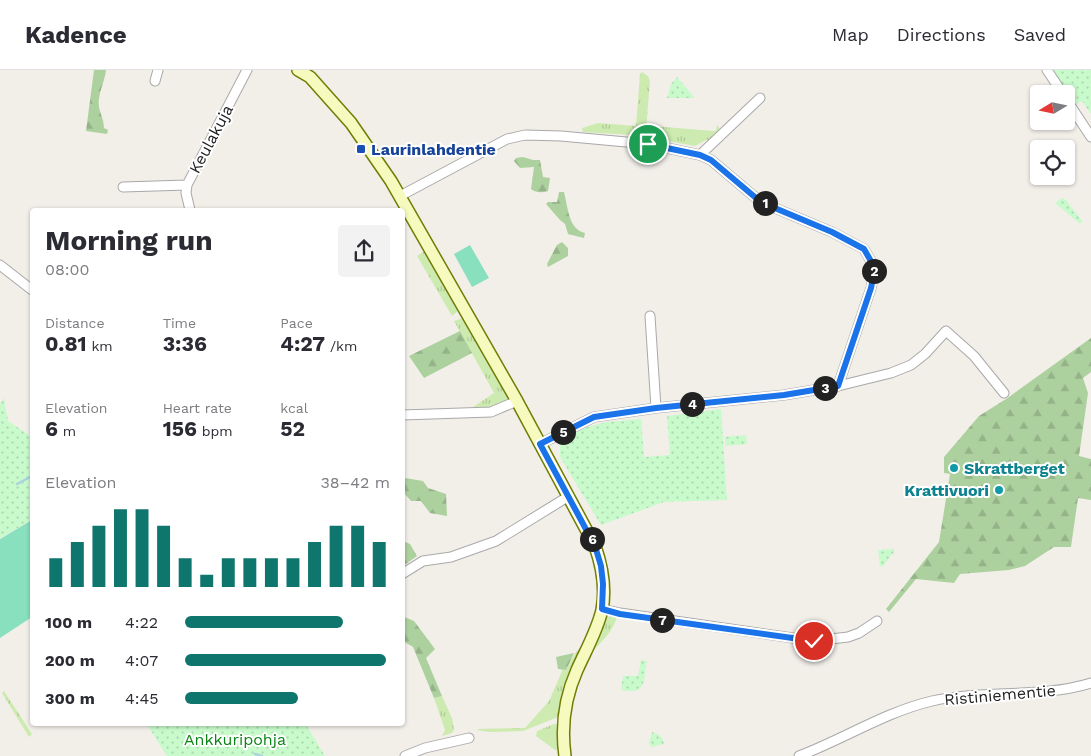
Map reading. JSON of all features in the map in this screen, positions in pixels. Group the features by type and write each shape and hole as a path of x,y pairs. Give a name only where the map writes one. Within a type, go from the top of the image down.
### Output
{"street":[{"path":"155,81 158,70"},
{"name":"Keulakuja","path":"190,208 186,193 187,185 246,70"},
{"path":"298,70 312,74 352,123 400,196 570,496 598,553 603,584 602,609 595,633 576,672 566,704 563,729 565,756"},
{"path":"1047,70 1057,85"},
{"path":"700,155 760,98"},
{"path":"1075,113 1091,137"},
{"path":"400,196 507,140 525,135 561,136 648,144 700,155 718,166 756,198 855,244 864,249 870,258 874,273 871,288 838,386"},
{"path":"123,187 187,185"},
{"path":"0,265 30,288"},
{"path":"650,316 656,408"},
{"path":"540,444 594,417 656,408 784,395 838,386 898,371 911,365 925,354 946,331 974,356 1004,393"},
{"path":"405,415 491,412 517,401"},
{"path":"405,572 423,561 451,557 496,541 570,496"},
{"path":"602,609 620,614 814,641 848,637 864,630 876,621"},
{"name":"Ristiniementie","path":"799,756 828,745 859,729 906,709 932,701 957,697 1051,692 1091,684"},
{"path":"405,756 426,748 469,738"}],"green space":[{"path":"94,70 106,70 99,103 104,128 108,130 107,134 86,131"},
{"path":"1053,70 1091,70 1091,114 1082,101 1077,104 1075,103 1075,85 1063,85"},
{"path":"642,72 648,76 650,81 646,130 638,129 631,135 583,132 582,128 598,123 636,126 640,74"},
{"path":"677,77 695,98 667,98 671,84"},
{"path":"717,125 720,132 709,142 706,140 695,146 656,139 652,134 652,126 716,131"},
{"path":"523,157 540,160 543,177 550,178 548,191 539,192 531,189 534,167 520,168 514,161 516,158"},
{"path":"559,192 564,192 572,222 579,231 585,233 584,238 568,234 565,224 546,204 548,202 557,202"},
{"path":"1062,198 1066,200 1082,221 1080,224 1055,203"},
{"path":"562,242 568,248 568,256 548,267 547,264 557,245"},
{"path":"470,245 489,278 472,287 454,254"},
{"path":"425,251 459,310 452,316 417,256"},
{"path":"463,318 508,397 507,402 496,407 470,409 494,393 454,321"},
{"path":"460,331 472,353 424,378 409,356"},
{"path":"1091,338 1091,372 1083,378 1088,393 1079,456 1091,459 1091,500 1078,498 1071,547 1054,547 1025,566 1009,570 960,574 954,583 916,579 889,612 886,609 939,542 950,474 944,473 944,457 979,416"},
{"path":"4,398 8,421 30,436 30,521 0,538 0,404"},
{"path":"721,409 727,500 664,502 601,525 560,457 560,440 584,428 606,422 641,419 644,457 670,455 667,416"},
{"path":"746,435 747,444 725,446 725,437"},
{"path":"405,478 423,481 428,488 446,494 447,516 430,513 421,501 411,501 405,494"},
{"path":"30,521 30,618 0,638 0,539"},
{"path":"405,542 410,544 417,556 405,565"},
{"path":"894,549 894,552 883,566 880,566 878,550"},
{"path":"612,615 617,616 613,627 591,653 604,621"},
{"path":"405,617 414,621 435,649 426,658 442,696 434,698 413,647 405,642"},
{"path":"582,646 565,684 558,717 523,731 489,732 477,730 525,728 549,701 563,669 565,670"},
{"path":"574,653 566,670 558,669 556,657"},
{"path":"641,660 647,661 644,681 640,689 635,691 621,690 623,676 638,676"},
{"path":"4,691 32,734 29,737 2,693"},
{"path":"442,696 452,718 454,730 452,733 442,736 445,730 434,698"},
{"path":"558,724 559,750 555,750 536,736 537,731"},
{"name":"Ankkuripohja","path":"148,726 307,726 325,756 167,756"},
{"path":"652,732 662,737 664,744 651,747 649,743"}],"waterway":[{"path":"17,484 30,477"},
{"path":"255,754 262,756"}],"place":[{"name":"Laurinlahdentie","path":"361,149"},
{"name":"Skrattberget","path":"954,468"},
{"name":"Krattivuori","path":"999,490"}],"route":[{"path":"648,144 700,155 711,160 756,198 770,206 832,232 864,249 872,263 874,273 871,288 838,386 784,395 656,408 594,417 540,444 577,509 598,553 603,584 602,609 620,614 814,641"}]}
